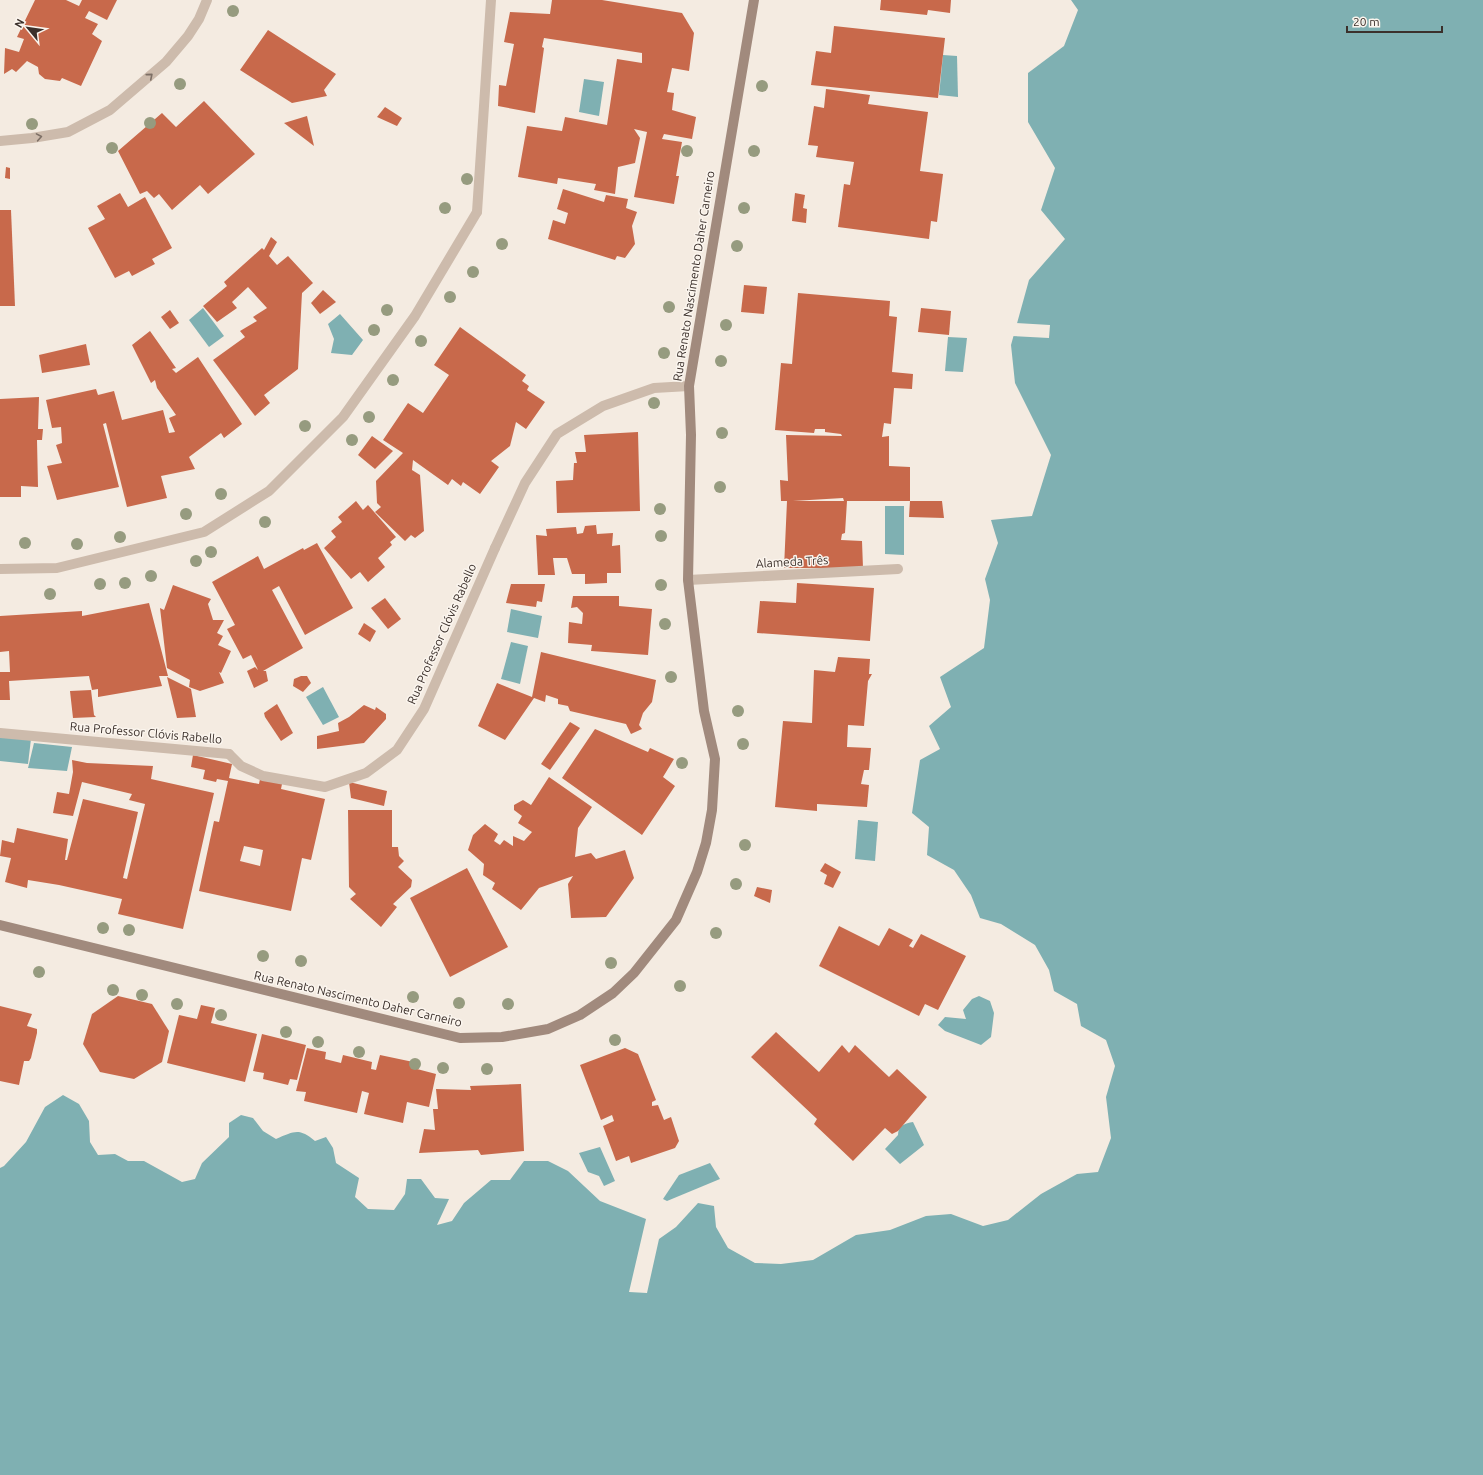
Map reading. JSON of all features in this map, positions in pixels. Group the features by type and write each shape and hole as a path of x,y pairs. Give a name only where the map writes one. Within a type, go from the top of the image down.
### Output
{"street":[{"path":"0,141 32,138 68,132 110,110 166,62 188,36 199,19 207,0"},
{"path":"0,569 57,568 204,532 269,491 344,417 415,316 477,212 491,0"},
{"name":"Rua Renato Nascimento Daher Carneiro","path":"0,925 460,1038 502,1037 548,1029 580,1015 612,993 634,973 676,920 697,872 706,843 712,810 715,759 704,710 688,580 690,435 689,386 754,0"},
{"name":"Rua Professor Clóvis Rabello","path":"0,733 229,754 241,766 263,776 325,787 366,773 397,750 424,709 525,483 557,434 603,406 654,388 689,386"},
{"name":"Alameda Três","path":"688,580 898,570"}],"water":[{"path":"1071,0 1483,0 1483,1475 0,1475 0,1168 4,1166 26,1142 45,1107 63,1095 79,1104 89,1121 90,1142 98,1155 115,1154 128,1161 144,1161 182,1182 195,1179 202,1163 229,1137 229,1123 241,1115 253,1118 263,1131 276,1139 297,1132 305,1134 315,1141 326,1137 333,1148 336,1163 359,1178 355,1197 368,1209 394,1210 405,1194 407,1179 421,1179 435,1198 449,1199 437,1225 452,1221 464,1203 491,1180 510,1180 524,1161 548,1161 568,1171 600,1201 646,1219 629,1292 647,1293 659,1239 676,1227 698,1203 714,1206 716,1227 728,1248 755,1263 781,1264 813,1260 856,1235 890,1230 926,1216 951,1214 983,1226 1008,1220 1041,1194 1077,1174 1098,1172 1111,1138 1106,1097 1115,1066 1106,1040 1081,1026 1077,1004 1054,991 1049,970 1035,945 1001,924 980,918 971,895 954,870 927,855 929,827 912,813 920,760 940,749 929,726 951,707 940,677 984,648 990,600 985,579 998,543 991,520 1032,516 1051,455 1015,383 1011,345 1029,280 1065,239 1041,210 1055,168 1028,122 1028,73 1064,46 1078,10"},
{"path":"943,55 957,56 958,97 939,95"},
{"path":"584,79 604,82 599,116 579,112"},
{"path":"203,308 224,336 209,347 189,320"},
{"path":"340,314 363,340 352,355 331,353 334,339 328,324"},
{"path":"948,337 967,338 963,372 945,371"},
{"path":"885,506 904,506 904,555 885,554"},
{"path":"511,609 542,616 538,638 507,632"},
{"path":"511,642 528,646 520,684 501,679"},
{"path":"323,687 339,717 323,725 306,697"},
{"path":"0,735 31,739 28,764 0,761"},
{"path":"34,743 72,747 67,771 28,768"},
{"path":"858,820 878,822 875,861 855,859"},
{"path":"979,996 990,1001 994,1013 991,1037 981,1045 945,1031 938,1025 945,1017 966,1019 963,1010 972,999"},
{"path":"913,1122 924,1145 900,1164 885,1149 898,1135 901,1127 907,1123"},
{"path":"600,1147 615,1181 604,1186 599,1176 588,1172 579,1153"},
{"path":"710,1163 720,1179 667,1201 663,1199 679,1175"}],"pier":[{"path":"1015,323 1050,325 1049,338 1011,336"}],"building":[{"path":"35,0 66,0 79,6 82,0 117,0 107,20 89,11 85,18 98,24 92,34 102,41 81,86 62,78 60,81 45,79 39,74 38,67 27,61 16,72 12,69 4,74 5,48 19,52 24,39 17,37"},
{"path":"552,0 602,0 682,13 694,33 689,71 672,68 667,92 674,93 672,110 696,117 692,139 664,134 662,139 682,142 676,176 679,176 674,204 634,197 647,132 634,129 640,138 635,163 618,167 615,194 594,190 596,184 558,178 557,184 518,177 527,126 562,131 565,117 607,125 617,59 642,63 642,53 544,38 535,113 498,106 499,85 506,86 514,44 504,42 510,12 550,14"},
{"path":"881,0 951,0 950,13 928,10 927,15 880,10"},
{"path":"834,26 945,38 938,98 811,85 816,51 831,53"},
{"path":"268,30 336,74 324,90 327,96 292,103 240,70"},
{"path":"826,89 870,95 868,104 928,112 920,171 943,174 937,222 931,221 929,239 838,227 844,184 850,185 854,162 816,157 818,146 808,145 814,106 824,108"},
{"path":"204,101 255,154 208,194 200,185 172,210 159,194 154,198 147,191 140,194 118,151 162,113 176,127"},
{"path":"385,107 402,118 397,126 377,117"},
{"path":"307,116 314,146 284,123"},
{"path":"6,167 10,168 10,179 5,178"},
{"path":"563,189 604,202 606,195 628,199 626,208 637,212 632,226 635,244 625,258 617,256 615,260 548,239 553,220 565,224 568,213 557,209"},
{"path":"120,193 128,207 145,197 172,248 152,259 155,264 132,276 129,271 115,278 88,228 105,219 97,206"},
{"path":"795,193 805,195 803,208 807,209 806,223 792,221"},
{"path":"0,210 11,210 15,306 0,306"},
{"path":"271,237 277,242 269,256 277,265 288,256 313,283 302,293 298,369 264,395 270,403 255,416 213,360 245,337 240,331 257,321 253,317 267,308 248,287 232,302 237,308 217,322 203,306 227,286 224,282 262,248 264,250"},
{"path":"744,285 767,287 764,314 741,312"},
{"path":"323,290 336,302 320,314 311,303"},
{"path":"798,293 890,301 889,316 897,317 892,372 913,374 912,389 894,388 891,424 884,423 882,437 889,436 889,466 910,467 910,501 847,501 845,533 842,534 841,540 862,541 863,568 784,568 787,501 781,501 780,480 788,481 786,435 842,436 841,434 825,432 825,429 815,429 814,433 775,430 781,363 792,364","holes":["843,498 844,501 793,501"]},
{"path":"921,308 951,311 949,335 918,332"},
{"path":"170,310 179,323 170,329 161,317"},
{"path":"460,327 526,375 522,381 529,386 527,390 545,402 526,429 516,422 510,446 491,461 499,467 480,494 463,482 461,486 452,479 448,485 413,460 412,470 420,475 424,531 415,538 411,535 405,541 375,512 381,507 377,503 376,481 403,453 383,440 408,403 423,413 449,375 434,365"},
{"path":"150,331 176,368 172,369 176,373 198,357 242,424 224,438 221,433 189,457 195,469 161,476 167,498 127,507 106,423 103,424 119,487 57,500 47,466 62,463 56,445 62,443 61,427 52,428 46,400 96,389 98,395 114,391 122,420 163,410 169,433 175,432 169,418 176,415 157,388 155,380 151,383 132,345"},
{"path":"86,344 90,365 42,373 39,355"},
{"path":"39,397 38,429 43,429 42,440 37,440 38,487 21,486 21,497 0,497 0,399"},
{"path":"638,432 640,511 557,513 556,481 573,480 574,463 577,463 575,452 586,452 584,435"},
{"path":"372,436 393,451 375,469 358,455"},
{"path":"356,501 363,510 368,505 396,537 390,542 392,545 378,558 385,567 368,582 360,572 351,579 324,548 336,537 331,531 342,522 338,517"},
{"path":"910,501 942,501 944,518 909,517"},
{"path":"596,525 597,534 613,533 612,546 620,545 621,573 607,573 607,583 585,584 585,574 572,574 567,558 553,558 555,575 538,575 536,535 547,536 546,529 576,527 577,534 583,533 585,526"},
{"path":"317,543 353,608 305,635 279,586 272,590 303,648 263,671 266,671 268,681 254,688 247,671 255,667 258,670 251,655 243,659 227,629 235,625 212,582 258,556 264,569 303,548 304,550"},
{"path":"797,583 874,588 870,641 757,633 760,601 796,603"},
{"path":"511,584 545,584 542,602 537,601 536,607 506,603"},
{"path":"173,585 211,599 208,604 213,620 224,620 217,633 223,636 218,645 231,651 221,673 219,672 224,683 200,691 189,687 190,680 167,668 160,608 164,610"},
{"path":"573,596 619,596 619,606 652,609 648,655 591,651 592,645 568,643 569,622 582,624 583,613 577,607 571,608"},
{"path":"385,598 401,619 388,629 371,608"},
{"path":"149,603 168,676 159,676 162,686 98,697 98,689 92,690 89,676 9,681 10,700 0,700 0,672 10,672 9,651 0,652 0,616 82,611 82,616"},
{"path":"364,623 376,631 370,642 358,634"},
{"path":"541,652 656,680 652,702 643,713 639,725 642,729 631,734 626,724 570,711 568,706 558,704 558,699 546,695 545,702 534,698 505,740 478,726 497,683 532,697"},
{"path":"838,657 870,659 869,674 872,674 868,681 864,726 848,725 847,747 871,748 869,770 864,770 861,784 869,785 867,807 817,804 817,811 775,807 783,721 812,723 814,670 835,672"},
{"path":"301,676 307,676 311,683 303,692 293,686 294,679"},
{"path":"167,677 191,689 196,717 177,718"},
{"path":"91,690 94,715 96,717 73,718 70,691"},
{"path":"277,704 293,733 281,741 265,717 264,713"},
{"path":"364,705 375,710 376,707 386,714 386,719 364,743 317,749 317,736 339,731 338,723 349,717"},
{"path":"570,722 580,728 550,770 541,764"},
{"path":"595,729 648,752 650,748 674,759 663,777 675,786 642,835 562,778"},
{"path":"193,755 232,764 229,778 259,784 260,779 282,784 281,789 325,799 311,860 302,858 291,911 199,891 214,821 219,822 228,781 217,779 216,782 203,779 205,770 191,767","holes":["244,846 263,850 260,866 240,861"]},
{"path":"72,760 87,763 153,766 151,779 214,793 183,929 118,914 122,899 59,885 28,880 27,888 5,882 11,858 0,856 2,840 14,843 17,828 68,839 65,860 67,860 83,799 138,812 123,878 127,879 145,804 129,800 132,794 82,782 73,816 53,813 57,792 69,794 73,772"},
{"path":"549,777 592,807 578,828 575,857 591,853 596,859 625,850 634,878 606,917 571,918 568,884 573,876 539,888 521,910 492,889 495,883 483,875 484,864 468,850 473,835 485,824 498,834 494,841 500,845 504,840 513,846 513,836 524,841 532,832 518,823 522,816 514,810 514,805 523,800 531,805"},
{"path":"349,782 387,791 384,806 351,798"},
{"path":"348,810 392,810 392,847 398,847 399,856 404,861 398,867 412,880 411,887 393,904 397,907 381,927 350,899 356,894 349,887"},
{"path":"825,863 841,872 833,888 824,884 827,875 820,871"},
{"path":"467,868 508,947 450,977 410,898"},
{"path":"757,887 772,890 770,903 754,896"},
{"path":"839,926 879,946 889,928 913,940 909,946 913,948 921,934 966,956 938,1010 925,1004 919,1016 819,966"},
{"path":"118,996 152,1004 169,1031 162,1062 134,1079 100,1072 83,1044 92,1014"},
{"path":"201,1005 215,1008 211,1023 257,1034 245,1082 167,1063 179,1015 197,1019"},
{"path":"0,1006 32,1014 27,1026 37,1029 31,1058 29,1061 24,1061 19,1085 0,1081"},
{"path":"776,1032 819,1072 842,1045 849,1053 855,1045 889,1077 897,1069 927,1097 898,1131 892,1134 885,1128 853,1161 814,1124 817,1119 751,1057"},
{"path":"262,1034 306,1045 297,1080 290,1079 288,1085 263,1079 264,1073 253,1071"},
{"path":"307,1048 326,1052 325,1059 341,1063 343,1055 372,1062 371,1069 376,1070 380,1055 418,1063 417,1069 436,1074 429,1107 407,1102 403,1123 364,1114 369,1093 362,1091 357,1113 304,1101 306,1092 296,1091"},
{"path":"625,1048 638,1054 656,1100 652,1102 652,1106 658,1105 664,1120 671,1117 679,1141 675,1148 631,1163 629,1156 616,1161 603,1126 614,1121 612,1115 601,1120 580,1065"},
{"path":"521,1084 524,1151 481,1155 478,1150 419,1153 424,1129 435,1130 433,1109 438,1109 436,1089 471,1090 470,1086"}]}
